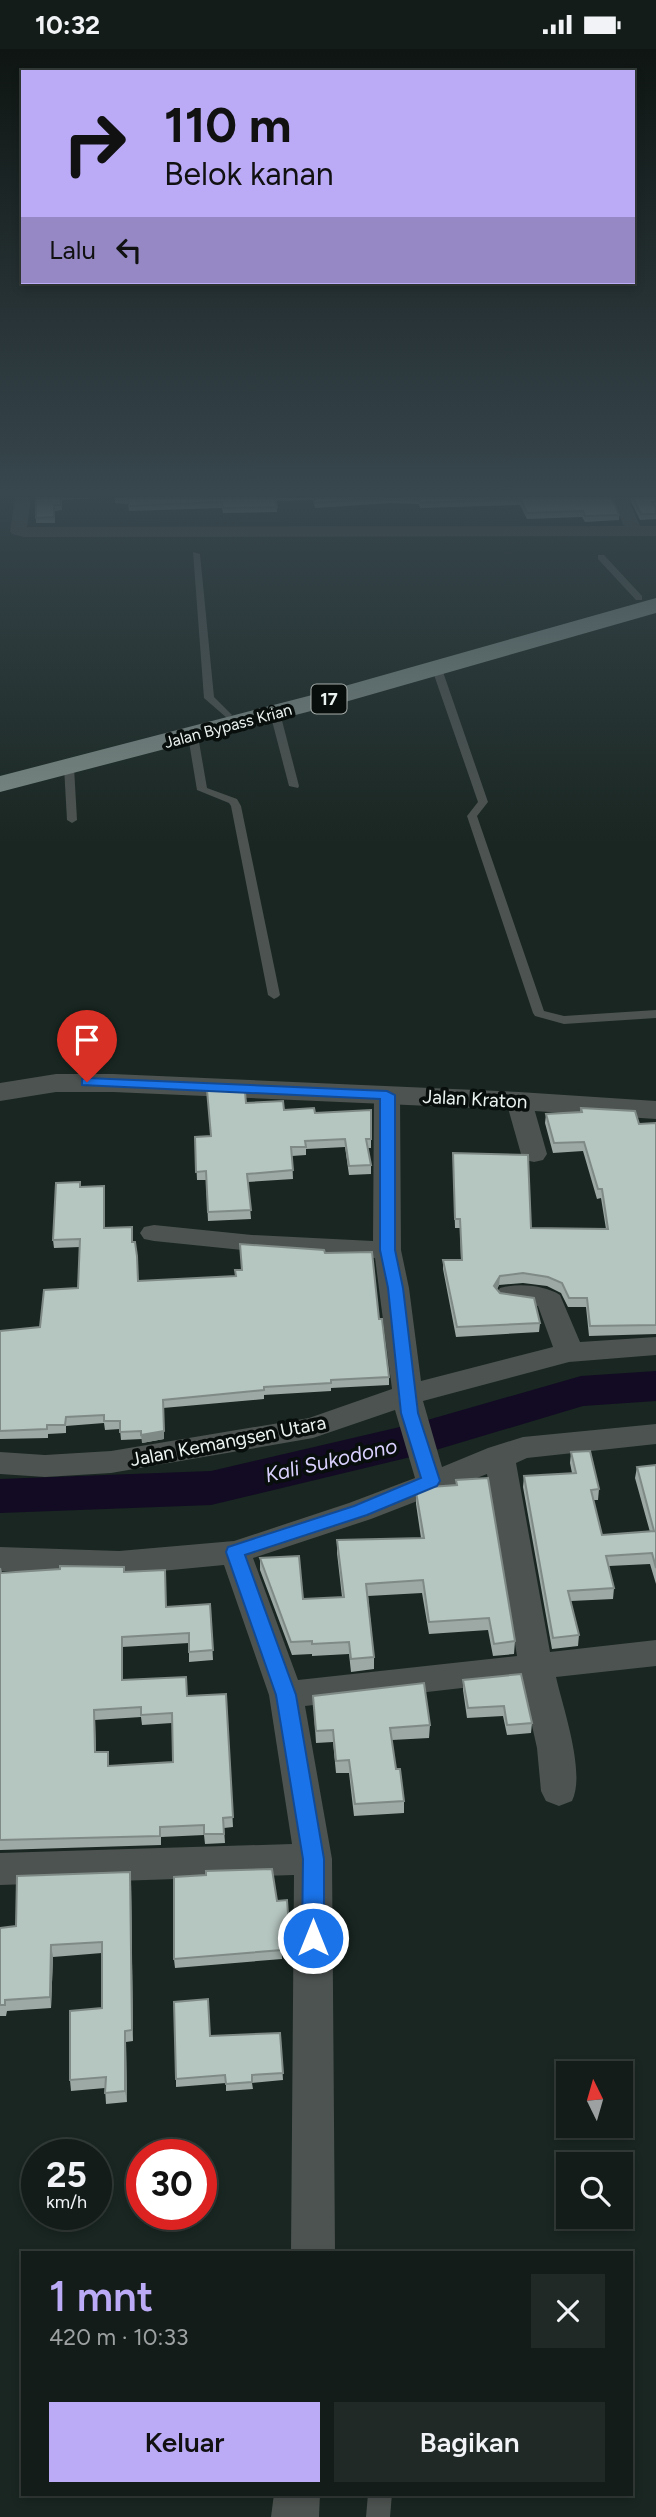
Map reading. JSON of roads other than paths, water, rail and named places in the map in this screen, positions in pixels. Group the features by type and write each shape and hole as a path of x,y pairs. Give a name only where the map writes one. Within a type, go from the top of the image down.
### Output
{"highway":[{"name":"Jalan Bypass Krian","path":"0,771 227,715 596,613"},
{"name":"Jalan Bypass Krian","path":"0,784 193,736 437,669 604,613"}],"street":[{"name":"Jalan Kraton","path":"0,1093 48,1084 87,1082 519,1101 656,1111"},
{"path":"387,1095 387,1250 396,1288 408,1404 429,1474"},
{"path":"519,1101 534,1154"},
{"path":"154,1233 253,1243 387,1250"},
{"path":"510,1294 543,1297 550,1301 569,1352"},
{"name":"Jalan Kemangsen Utara","path":"0,1463 58,1466 111,1462 313,1428 408,1404 569,1352 656,1346"},
{"path":"0,1559 119,1563 192,1559 235,1552 360,1511 429,1474 544,1444 656,1434"},
{"path":"499,1455 536,1666 555,1748 559,1791"},
{"path":"235,1552 286,1695 313,1859 313,2251"},
{"path":"286,1695 656,1653"},
{"path":"0,1869 313,1859"},
{"path":"295,2517 297,2496"}],"lane":[{"path":"201,613 209,698 227,715"},
{"path":"437,669 483,802 472,816 539,1013 564,1020 656,1014"},
{"path":"275,713 294,786"},
{"path":"193,736 202,790 233,801 236,806 274,995"},
{"path":"69,767 72,820"},
{"path":"378,2517 380,2496"}],"waterway":[{"name":"Kali Sukodono","path":"0,1496 211,1488 419,1439 581,1391 656,1386"}]}
